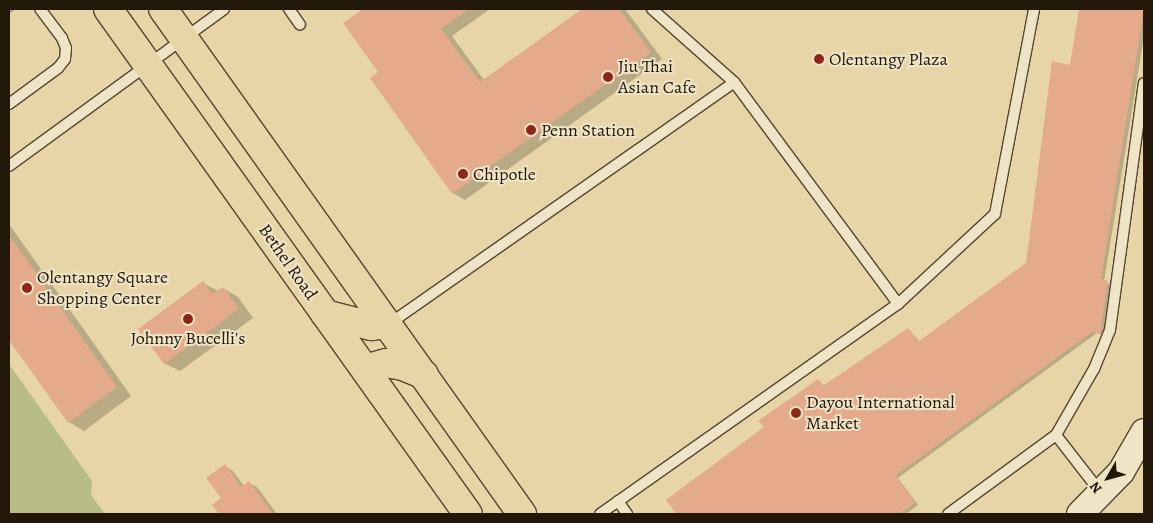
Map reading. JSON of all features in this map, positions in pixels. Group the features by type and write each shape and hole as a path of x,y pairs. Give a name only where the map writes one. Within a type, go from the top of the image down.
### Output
{"main road":[{"name":"Bethel Road","path":"108,9 468,514"},
{"path":"163,9 522,514"},
{"path":"325,314 371,326 388,324"},
{"path":"365,369 386,363 404,366 424,375"}],"street":[{"path":"1080,514 1121,472 1144,432"}],"lane":[{"path":"9,104 58,68 64,59 66,48 62,38 40,9"},
{"path":"9,166 224,9"},
{"path":"289,9 300,24"},
{"path":"652,9 734,82 898,304"},
{"path":"600,514 898,304 995,214 1034,9"},
{"path":"388,324 734,82"},
{"path":"948,514 1056,435 1094,369 1110,330 1144,83"},
{"path":"1056,435 1102,493"},
{"path":"618,502 627,514"}],"green space":[{"path":"9,364 92,481 91,495 105,514 9,514"}],"building":[{"path":"363,9 469,9 441,29 480,82 582,9 619,9 651,52 452,194 370,78 378,72 343,23"},
{"path":"1079,9 1144,9 1101,279 1108,281 1100,334 1092,332 896,475 915,503 899,514 676,514 666,500 764,427 758,421 818,379 823,386 908,328 919,341 1026,263 1052,61 1070,65"},
{"name":"Olentangy Square Shopping Center","path":"9,235 117,387 68,423 9,340"},
{"name":"Johnny Bucelli's","path":"203,281 212,294 223,287 239,309 164,364 138,329"},
{"path":"225,464 241,487 249,481 273,514 219,514 212,505 221,498 206,478"}],"place":[{"name":"Olentangy Plaza","path":"819,59"},
{"name":"Jiu Thai Asian Cafe","path":"608,77"},
{"name":"Penn Station","path":"531,130"},
{"name":"Chipotle","path":"463,174"},
{"name":"Olentangy Square Shopping Center","path":"27,288"},
{"name":"Johnny Bucelli's","path":"188,319"},
{"name":"Dayou International Market","path":"796,413"}]}
